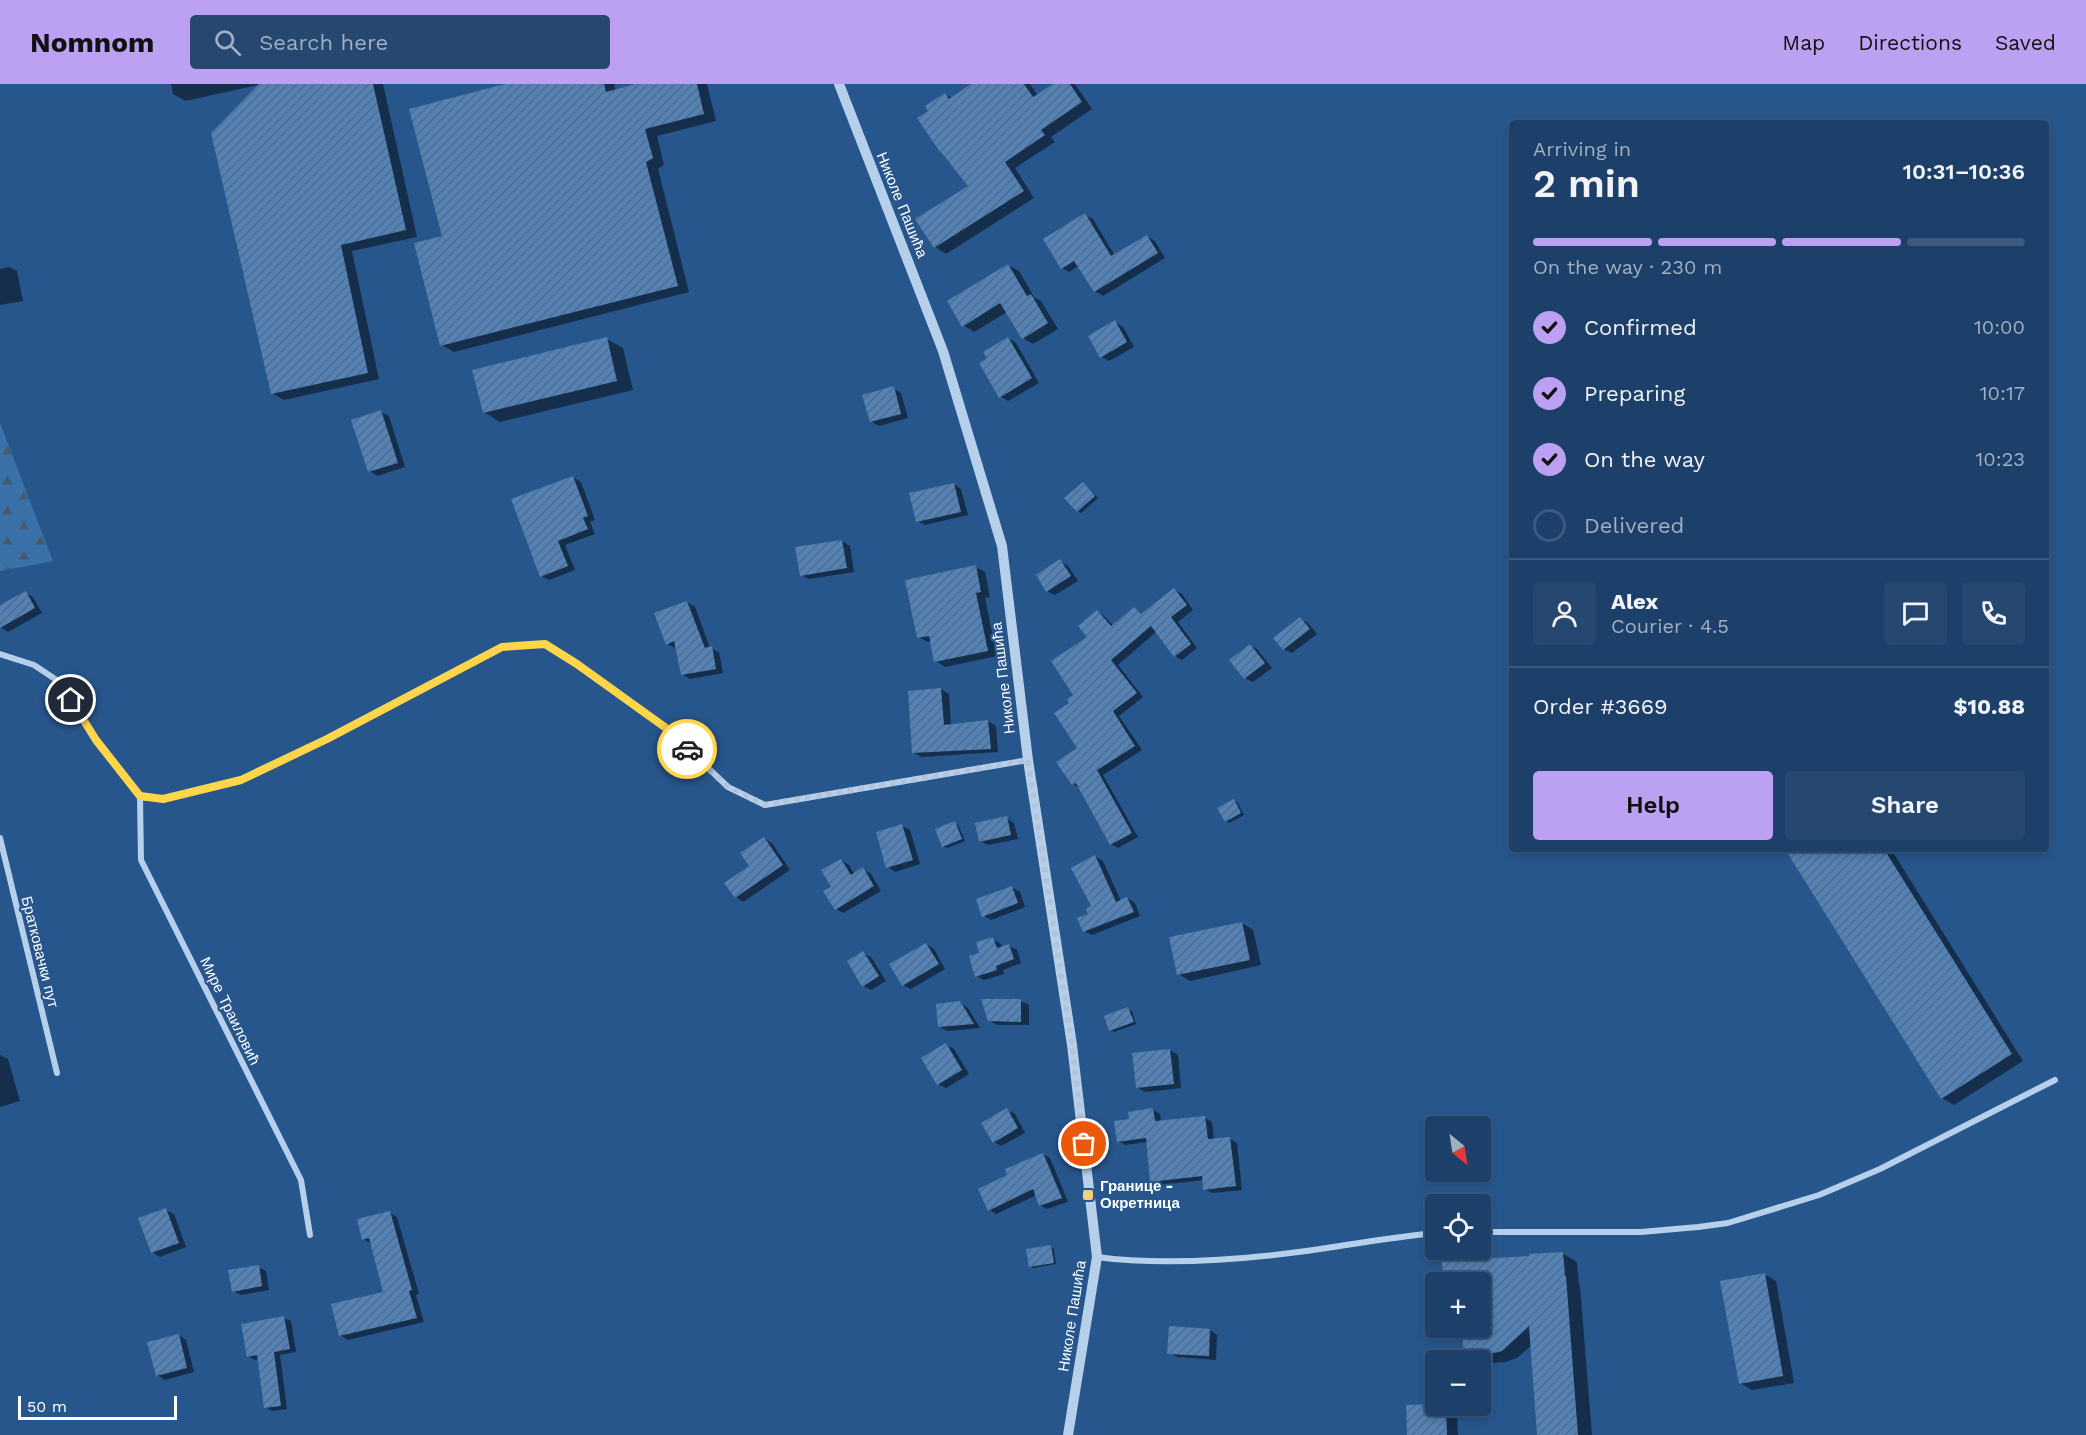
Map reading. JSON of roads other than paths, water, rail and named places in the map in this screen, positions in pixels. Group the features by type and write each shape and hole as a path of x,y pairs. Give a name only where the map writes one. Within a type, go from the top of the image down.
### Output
{"street":[{"name":"Николе Пашића","path":"838,84 943,351 1002,546 1028,760 1072,1046 1097,1257 1068,1435"},
{"path":"0,654 34,665 58,681 96,740 140,796 163,799 241,780 327,739 502,647 545,644 577,664 666,728 728,787 765,805 1028,760"},
{"name":"Мире Траиловић","path":"140,796 141,860 300,1180 310,1235"},
{"name":"Братковачки пут","path":"0,838 57,1072"},
{"path":"1491,1232 1641,1232 1728,1223 1819,1195 1880,1169 2055,1080"},
{"path":"1097,1257 1131,1261 1225,1258 1425,1234"}],"place":[{"name":"Границе - Окретница","path":"1088,1195"}]}
